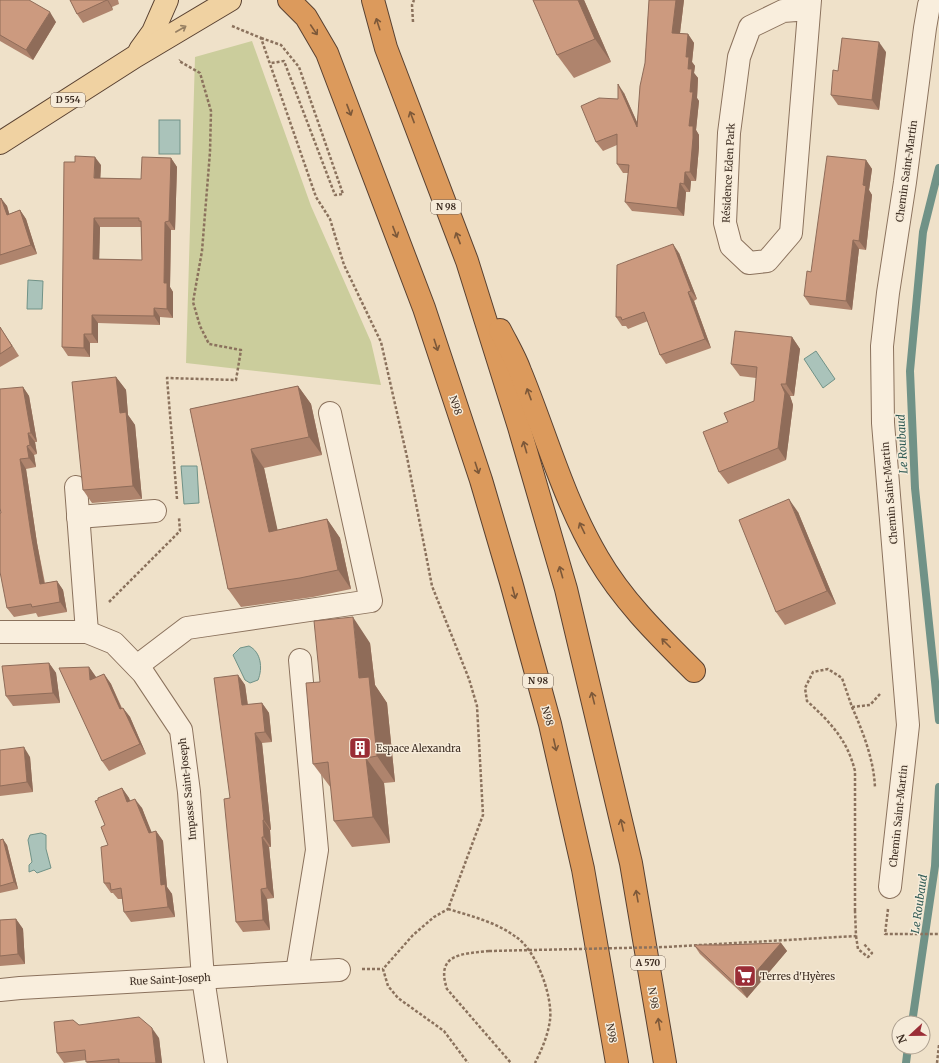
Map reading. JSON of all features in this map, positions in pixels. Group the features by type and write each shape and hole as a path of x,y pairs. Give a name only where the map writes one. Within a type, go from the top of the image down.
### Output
{"highway":[{"name":"N98","path":"289,0 306,17 327,53 424,308 481,480 550,724 583,869 617,1063"},
{"name":"N 98","path":"373,0 386,48 467,261 520,427 566,589 631,863 665,1063"},
{"path":"467,261 520,370 556,471 581,527 598,558 617,588 654,630 694,671"}],"main road":[{"name":"D 554","path":"136,56 154,32 167,0"},
{"name":"D 554","path":"0,143 136,56 230,0"}],"street":[{"name":"Chemin Saint-Martin","path":"890,887 908,724 883,423 882,346 925,28 929,5 933,0"},
{"name":"Résidence Eden Park","path":"810,4 791,233 767,261 749,263 731,246 725,223 729,133 739,57 750,27 783,11 810,4"},
{"path":"137,666 187,628 371,601 330,413"},
{"path":"76,487 86,632"},
{"path":"78,518 155,511"},
{"name":"Impasse Saint-Joseph","path":"0,632 86,632 114,643 143,673 180,730 190,792 203,978 216,1063"},
{"path":"297,972 317,850 300,660"},
{"name":"Rue Saint-Joseph","path":"0,990 339,970"}],"path":[{"path":"413,22 412,5 414,0"},
{"path":"226,28 232,26 281,45 299,67 343,194 335,195 284,61 271,63"},
{"path":"261,38 271,63 316,197 330,219 344,265 381,342 407,457 432,586 469,679 476,706 483,815 448,909 434,917 413,935 383,969 388,986 398,998 444,1031 468,1063"},
{"path":"184,56 178,61 200,73 211,111 202,251 193,302 200,326 209,344 241,350 236,380"},
{"path":"864,944 872,954 868,957 858,949 856,936 855,770 851,754 833,724 807,701 805,688 813,672 828,669 842,678 863,732 875,775 875,790"},
{"path":"852,707 870,705 880,696 880,688"},
{"path":"890,887 885,934 939,934"},
{"path":"448,909 489,922 518,937 538,963 547,989 550,1018 546,1039 535,1063"},
{"path":"511,1063 447,989 443,977 446,964 453,957 462,954 489,951 666,947 856,936"},
{"path":"937,1063 939,1045"}],"green space":[{"path":"252,41 311,206 371,342 381,385 186,363 195,57"}],"water":[{"path":"159,120 180,120 180,154 159,154"},
{"path":"28,280 43,281 42,309 27,309"},
{"path":"816,351 835,379 823,388 804,359"},
{"path":"181,466 197,466 199,503 184,504"},
{"path":"249,646 256,652 261,666 258,680 250,683 245,680 233,655 240,648"},
{"path":"41,833 46,835 46,849 51,868 37,873 34,870 29,872 29,865 32,862 28,840 30,835"}],"building":[{"path":"0,0 29,0 50,12 26,50 0,35"},
{"path":"70,0 107,0 77,14"},
{"path":"533,0 578,0 595,39 557,55"},
{"path":"649,0 676,0 672,33 688,34 686,57 689,57 688,69 692,69 690,92 693,92 689,126 693,126 693,138 690,172 685,172 684,184 680,183 677,208 625,202 629,165 617,164 617,134 596,142 581,106 599,98 618,99 618,84 637,127 640,86 645,63"},
{"path":"842,38 879,42 872,100 831,95 833,70 838,71"},
{"path":"75,156 95,157 94,178 141,179 142,157 171,158 169,221 165,222 164,283 167,283 167,309 154,308 154,316 92,315 92,334 84,334 84,348 62,347 64,162 75,162","holes":["94,218 139,218 139,221 141,221 142,260 93,259"]},
{"path":"827,156 866,160 863,185 866,186 859,241 853,240 846,301 804,296 807,271 811,272"},
{"path":"1,198 7,215 20,210 31,245 0,255 0,199"},
{"path":"673,244 691,291 688,292 705,339 660,355 644,312 622,320 621,317 616,317 617,265"},
{"path":"0,327 12,346 0,354"},
{"path":"735,331 792,337 786,384 781,384 785,393 778,448 719,472 703,432 728,422 724,413 754,401 757,367 731,364"},
{"path":"116,377 120,413 126,412 133,486 83,490 72,382"},
{"path":"298,386 309,437 251,449 257,477 269,532 327,519 338,570 300,578 228,589 190,409"},
{"path":"23,387 31,433 28,433 30,445 27,446 29,458 20,459 31,534 40,584 57,581 60,602 32,607 31,604 7,608 0,572 0,389"},
{"path":"789,499 827,591 776,612 739,520"},
{"name":"Espace Alexandra","path":"353,617 359,678 369,677 377,756 366,758 373,817 334,821 328,762 313,764 306,683 320,682 314,621"},
{"path":"49,663 53,693 6,696 2,666"},
{"path":"89,667 90,680 104,674 120,709 123,708 140,744 102,761 59,668"},
{"path":"238,675 242,705 262,703 265,732 255,733 264,820 264,837 262,837 267,888 261,889 263,920 236,922 224,799 230,798 214,678"},
{"path":"24,747 27,782 0,786 0,750"},
{"path":"122,788 127,802 135,799 149,833 156,831 161,885 165,884 168,907 124,912 121,888 111,890 110,883 104,883 101,847 108,845 101,827 105,825 95,801 98,800 98,798"},
{"path":"3,839 14,882 0,886 0,840"},
{"path":"16,919 18,954 0,956 0,920"},
{"path":"781,943 741,989 694,945 722,945"},
{"path":"139,1017 152,1028 156,1063 119,1063 119,1059 86,1062 85,1050 57,1053 54,1022 73,1020 79,1025"}],"waterway":[{"name":"Le Roubaud","path":"939,168 923,232 910,371 915,488 939,720"},
{"name":"Le Roubaud","path":"913,1015 935,866 939,787"},
{"name":"Le Roubaud","path":"906,1063 907,1055"}],"place":[{"name":"Espace Alexandra","path":"360,748"},
{"name":"Terres d'Hyères","path":"745,976"}]}
